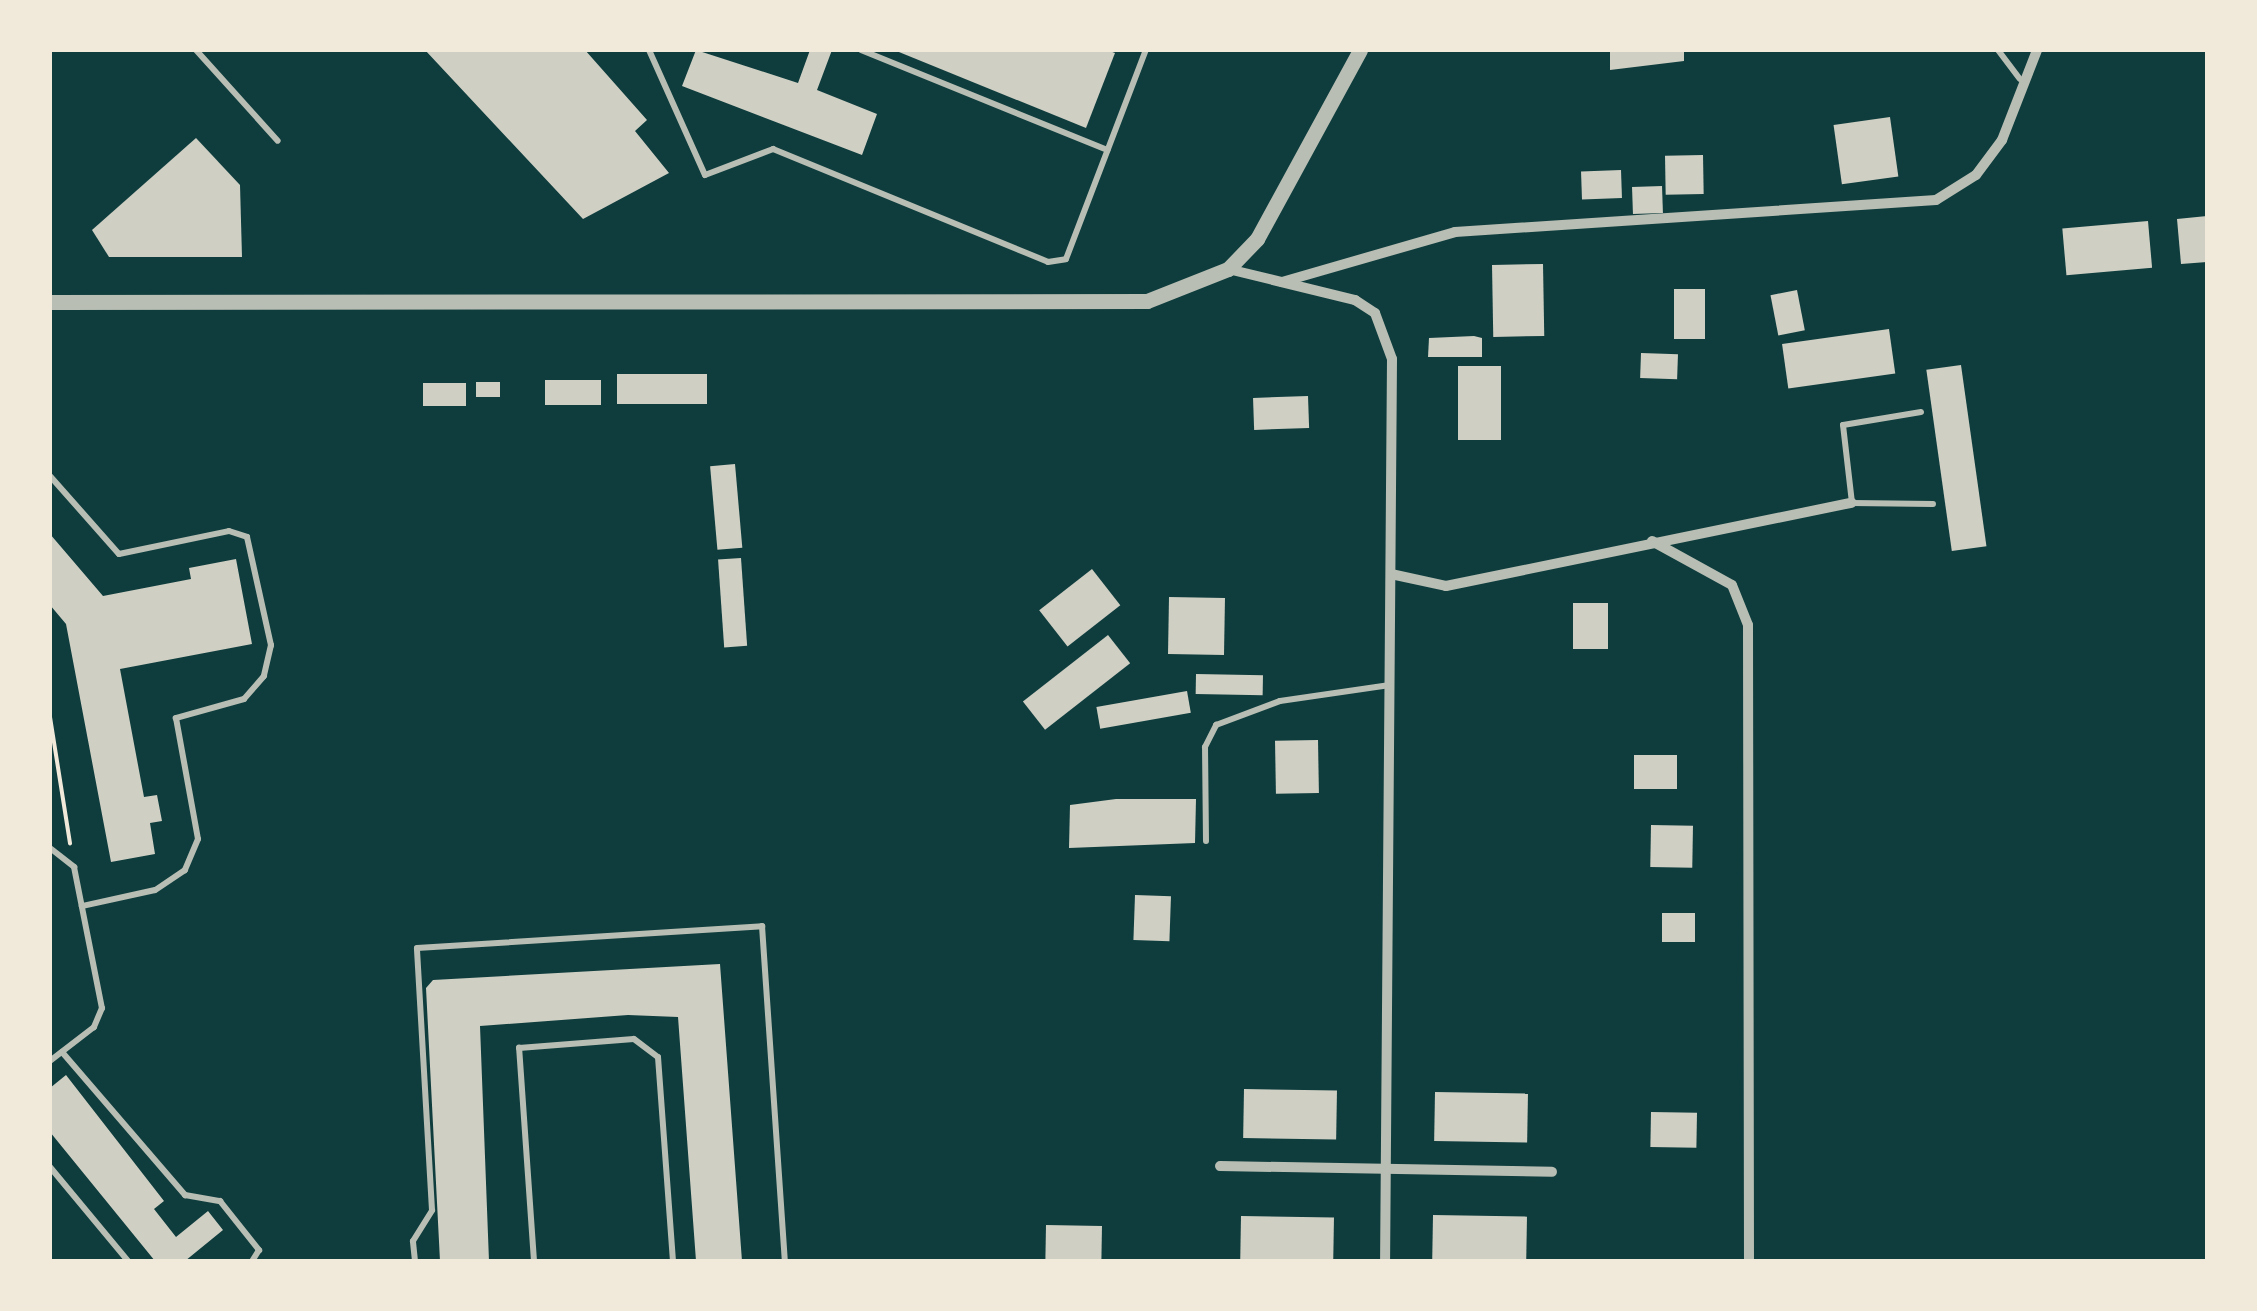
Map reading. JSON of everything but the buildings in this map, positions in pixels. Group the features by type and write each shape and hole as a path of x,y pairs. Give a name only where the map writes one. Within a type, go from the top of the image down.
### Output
{"street":[{"path":"50,302 1100,305 1194,288 1228,270 1281,202 1360,50"},
{"path":"1281,282 1456,232 1936,200 1976,175 2002,140 2020,79 2037,50"},
{"path":"1228,270 1355,300 1387,332 1391,574 1385,1261"},
{"path":"1391,574 1446,586 1852,503"},
{"path":"1652,542 1732,586 1748,625 1748,1261"},
{"path":"1220,1166 1552,1172"}],"lane":[{"path":"196,50 278,141"},
{"path":"649,50 705,176 774,149 1048,262 1066,259 1146,50"},
{"path":"861,50 1107,150"},
{"path":"1998,50 2020,79"},
{"path":"1921,412 1843,425 1852,503 1933,504"},
{"path":"50,476 119,554 229,531 247,537 271,645 264,676 244,699 176,718 198,839 185,870 154,890 82,906"},
{"path":"1206,841 1206,747 1216,725 1280,701 1390,685"},
{"path":"50,848 74,867 102,1008 50,1061"},
{"path":"415,1261 413,1240 432,1210 417,948 762,926 785,1261"},
{"path":"534,1261 520,1048 634,1039 658,1057 673,1261"},
{"path":"62,1052 184,1195 220,1202 260,1250 252,1261"},
{"path":"50,1167 128,1261"}],"path":[{"path":"50,717 74,867"}]}
